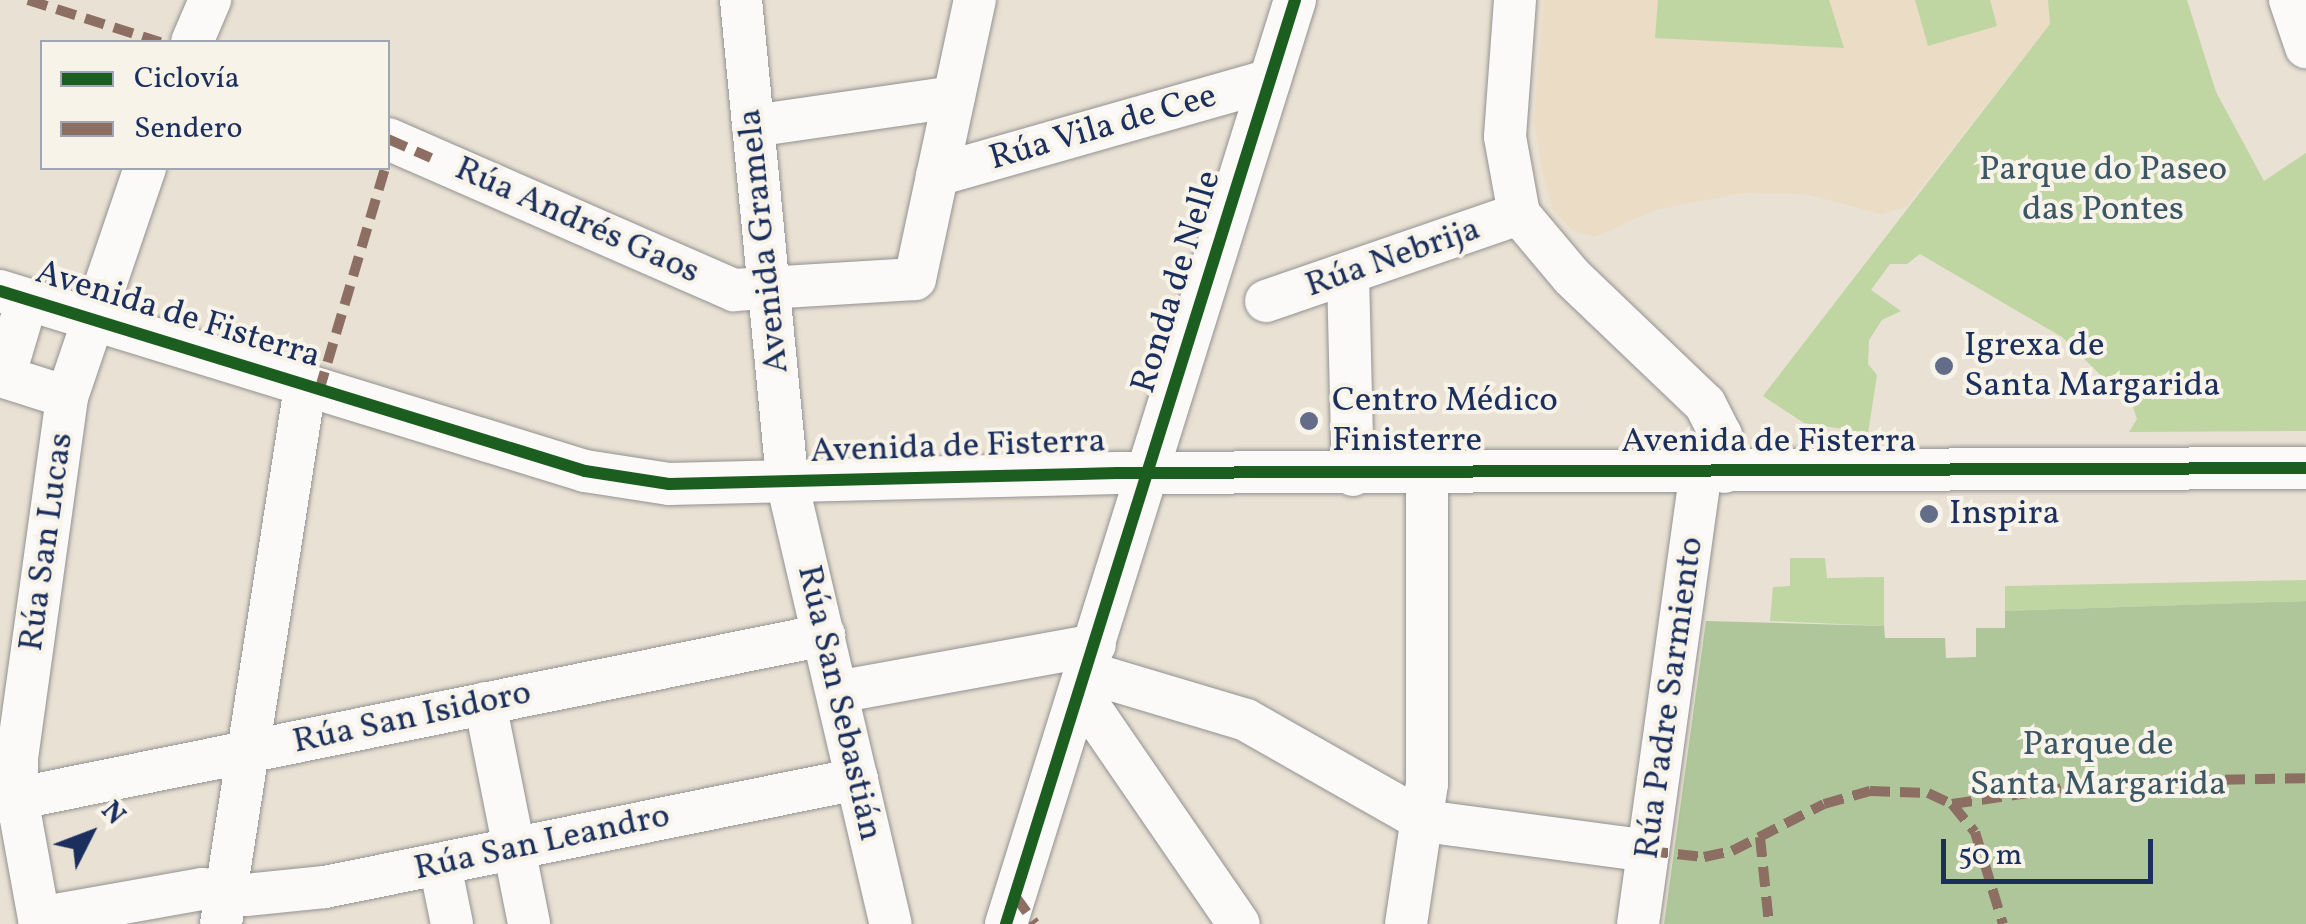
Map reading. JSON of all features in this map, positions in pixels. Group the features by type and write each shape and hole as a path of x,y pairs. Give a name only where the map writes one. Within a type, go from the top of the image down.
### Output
{"street":[{"path":"193,40 210,0"},
{"path":"937,176 975,0"},
{"name":"Ronda de Nelle","path":"1006,924 1294,0"},
{"path":"1514,0 1505,137 1519,214 1572,277 1705,404 1721,435 1713,472"},
{"path":"2290,0 2306,47"},
{"name":"Avenida Gramela","path":"734,2 753,126 788,482"},
{"name":"Rúa Vila de Cee","path":"937,176 1270,80"},
{"path":"753,126 954,97"},
{"name":"Rúa Andrés Gaos","path":"390,140 734,290 914,279 937,176"},
{"name":"Rúa San Lucas","path":"40,921 8,800 67,397 144,170"},
{"name":"Rúa Nebrija","path":"1266,301 1348,276 1519,214"},
{"path":"1348,276 1353,476"},
{"path":"14,296 2,378 67,397"},
{"name":"Avenida de Fisterra","path":"14,296 623,480 788,482 1150,472 1427,476 2306,468"},
{"path":"223,908 305,386"},
{"name":"Rúa Padre Sarmiento","path":"1638,924 1713,472"},
{"path":"1406,924 1424,821 1427,476"},
{"name":"Rúa San Sebastián","path":"788,482 891,924"},
{"name":"Rúa San Isidoro","path":"8,800 824,635"},
{"path":"837,692 1087,670 1246,720 1424,821 1648,851"},
{"path":"1087,670 1239,924"},
{"path":"485,703 529,924"},
{"name":"Rúa San Leandro","path":"40,921 202,890 223,908 329,906 440,864 857,779"},
{"path":"440,864 452,924"}],"shaded area":[{"path":"1544,0 2048,0 2050,24 1906,207 1881,214 1805,194 1743,193 1655,210 1595,237 1572,230 1553,210 1543,175 1534,121"}],"green space":[{"path":"1658,0 1829,0 1844,48 1655,38"},
{"path":"1915,0 1990,0 1997,26 1928,46"},
{"name":"Parque do Paseo das Pontes","path":"2048,0 2187,0 2216,92 2264,181 2306,153 2306,431 2129,432 2137,419 2133,407 2062,337 1920,254 1907,264 1890,264 1871,290 1901,311 1882,320 1869,340 1868,364 1877,375 1868,433 1804,423 1763,396 2050,24"},
{"path":"1790,558 1825,558 1827,578 1884,577 1884,626 1770,621 1773,587 1790,586"},
{"path":"2306,580 2306,601 2005,611 2005,586"},
{"name":"Parque de Santa Margarida","path":"2306,601 2306,924 1664,924 1706,621 1884,626 1885,638 1945,638 1946,658 1976,657 1976,628 2005,628 2005,611"}],"marked path":[{"path":"28,0 154,40"},
{"path":"390,140 431,158"},
{"path":"319,391 384,170"},
{"path":"1952,804 2105,782 2306,778"},
{"path":"1648,851 1704,857 1732,851 1824,804 1870,791 1928,793 1952,804 1975,832 2003,924"},
{"path":"1760,837 1769,924"},
{"path":"1015,896 1035,924"}],"cycle path":[{"path":"1006,924 1295,0"},
{"path":"0,291 585,471 669,484 1117,473 2306,468"}],"place":[{"name":"Igrexa de Santa Margarida","path":"1944,366"},
{"name":"Centro Médico Finisterre","path":"1309,421"},
{"name":"Inspira","path":"1929,514"}]}
